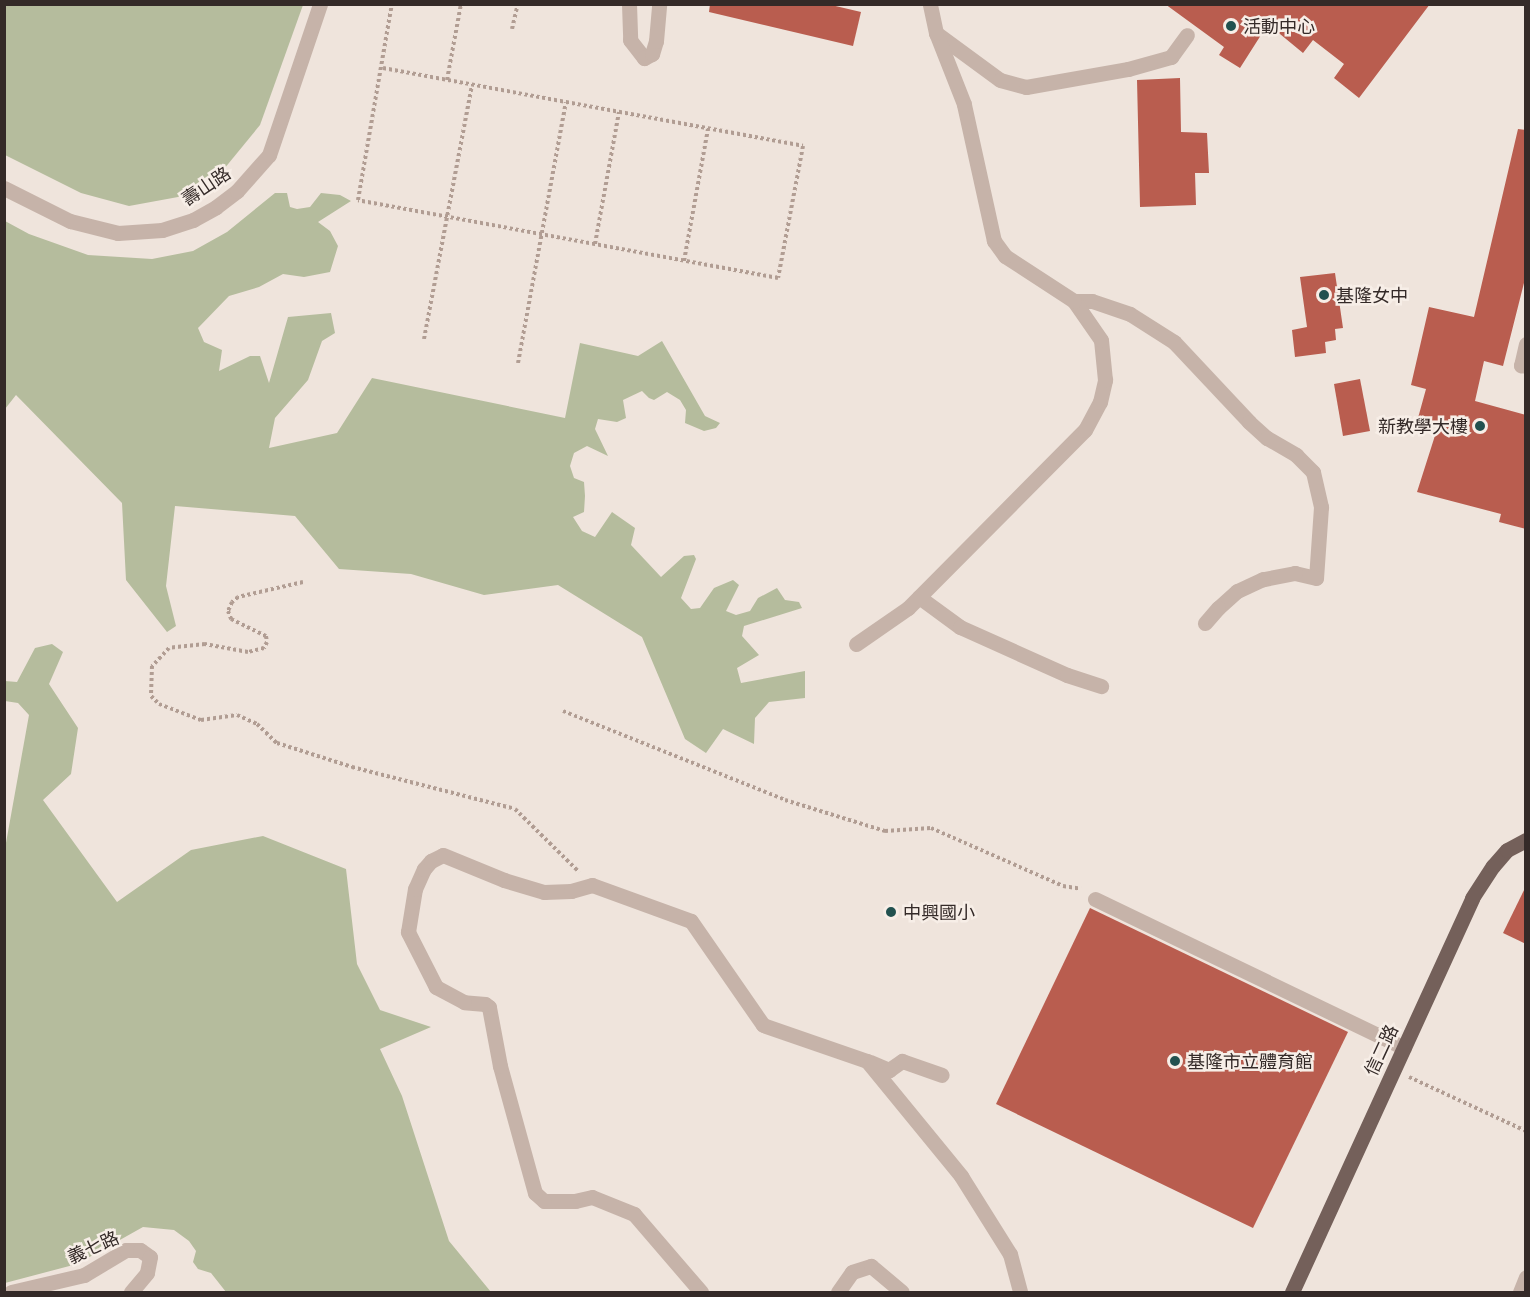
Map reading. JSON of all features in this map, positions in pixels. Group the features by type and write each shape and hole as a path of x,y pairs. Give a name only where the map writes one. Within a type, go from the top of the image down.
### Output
{"main road":[{"name":"信二路","path":"1292,1293 1472,898 1493,866 1507,850 1526,840"}],"street":[{"name":"壽山路","path":"4,188 70,221 118,233 162,230 193,220 216,207 237,191 269,155 320,4"},
{"path":"629,4 630,40 644,58 652,54 656,41 659,4"},
{"path":"856,644 919,597 1085,430 1100,402 1105,380 1101,340 1093,325 1074,301 1005,256 994,241 964,104 936,33 930,4"},
{"path":"936,33 1000,80 1026,87 1128,69 1171,57 1187,35"},
{"path":"1074,301 1092,301 1130,314 1174,342 1249,422 1296,455 1313,472 1321,507 1316,578 1295,573 1263,579 1238,591 1205,623"},
{"path":"1526,344 1521,364 1526,366"},
{"path":"919,597 960,627 1067,675 1101,686"},
{"path":"701,1293 634,1214 592,1197 575,1201 544,1201 535,1192 500,1066 489,1007 485,1004 464,1002 436,987 408,932 413,897 424,869 431,861 443,855 504,880 544,892 571,891 592,885 691,921 763,1025 889,1070 902,1061 942,1075"},
{"path":"1089,894 1404,1048"},
{"path":"867,1061 961,1176 1010,1254 1020,1293"},
{"name":"義七路","path":"11,1293 84,1275 126,1250 140,1250 150,1257 147,1273 131,1293"},
{"path":"838,1293 852,1272 871,1266 902,1293"},
{"path":"1520,1293 1526,1277"}],"path":[{"path":"383,68 803,146 778,278 358,200 383,68 392,4"},
{"path":"447,80 461,4"},
{"path":"512,29 518,4"},
{"path":"424,339 472,85"},
{"path":"518,363 566,102"},
{"path":"595,244 619,112"},
{"path":"684,261 708,128"},
{"path":"303,582 238,597 232,602 228,611 231,619 266,636 267,642 264,648 248,652 206,644 169,648 152,666 151,696 159,704 201,720 237,715 257,724 277,742 352,767 515,809 592,885"},
{"path":"563,711 785,800 885,831 931,828 1063,886 1089,894"},
{"path":"1394,1069 1526,1131"}],"green space":[{"path":"4,5 303,5 260,125 224,169 178,197 129,206 81,193 5,155"},
{"path":"275,193 287,193 290,207 297,209 310,207 321,193 340,195 351,201 318,222 330,231 338,246 330,272 304,277 283,274 259,287 229,296 198,328 204,342 222,350 219,371 250,356 260,356 269,383 288,317 331,313 335,333 322,341 308,380 275,418 269,448 337,433 372,378 565,418 580,343 638,356 662,341 705,416 720,423 716,428 704,431 685,423 686,410 680,400 667,392 654,400 642,391 623,400 626,418 617,422 598,419 595,429 608,456 587,446 574,453 570,466 574,478 584,482 585,496 584,512 573,517 582,531 595,537 612,512 635,528 631,545 661,577 684,556 694,555 696,559 681,598 691,609 700,608 714,588 733,580 739,585 726,611 736,615 750,611 758,598 777,588 785,600 799,602 802,608 744,626 742,636 759,655 737,668 741,683 805,671 805,698 769,702 755,718 754,744 723,729 706,753 685,739 642,637 558,585 484,595 411,574 339,569 295,516 175,506 166,586 176,626 167,632 126,580 122,503 16,395 5,409 5,221 29,234 88,255 152,259 193,251 227,232"},
{"path":"52,644 63,652 49,684 78,728 71,774 43,800 117,902 191,850 263,836 346,869 357,964 380,1010 431,1027 380,1049 402,1096 449,1241 491,1292 226,1292 211,1273 198,1269 193,1262 196,1251 189,1241 174,1230 143,1227 77,1264 5,1283 4,854 29,715 18,703 5,701 5,681 17,682 35,648"}],"building":[{"path":"710,4 827,4 861,12 853,46 709,12"},
{"path":"1165,4 1430,4 1359,98 1334,78 1344,64 1313,40 1303,53 1268,24 1240,68 1219,55 1224,47"},
{"path":"1180,78 1181,132 1207,133 1209,173 1195,173 1196,205 1140,207 1137,80"},
{"path":"1518,129 1526,130 1526,275 1503,366 1484,361 1475,401 1526,415 1526,529 1499,522 1501,514 1417,492 1439,423 1418,418 1426,389 1411,385 1429,307 1474,317"},
{"path":"1335,273 1343,328 1335,329 1336,340 1325,342 1326,353 1295,357 1292,330 1307,327 1300,277"},
{"path":"1360,379 1370,431 1343,436 1334,384"},
{"path":"1526,886 1526,944 1503,933"},
{"name":"基隆市立體育館","path":"1090,908 1348,1032 1253,1228 996,1104"}],"place":[{"name":"活動中心","path":"1231,26"},
{"name":"基隆女中","path":"1324,295"},
{"name":"新教學大樓","path":"1480,426"},
{"name":"中興國小","path":"891,912"},
{"name":"基隆市立體育館","path":"1175,1061"}]}
